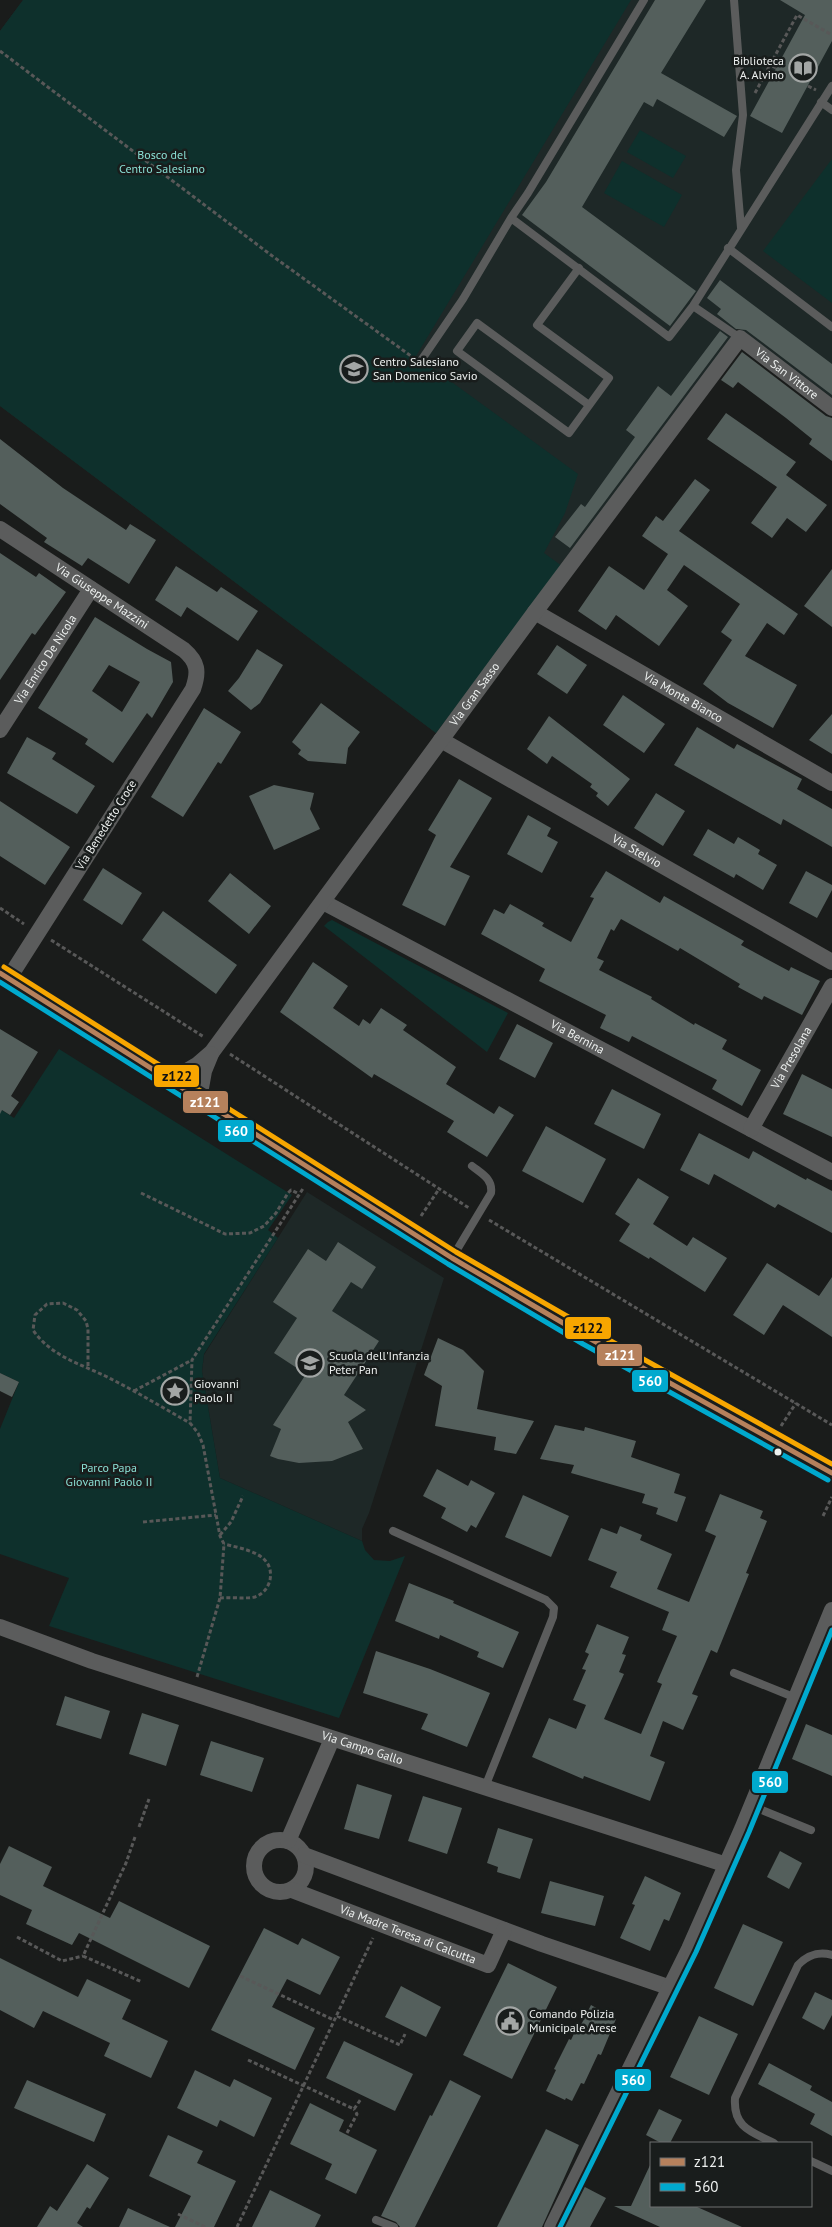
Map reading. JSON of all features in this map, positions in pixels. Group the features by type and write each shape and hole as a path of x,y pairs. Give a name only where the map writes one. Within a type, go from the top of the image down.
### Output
{"street":[{"name":"Via San Vittore","path":"740,338 832,408"},
{"name":"Via Gran Sasso","path":"199,1099 204,1071 216,1048 535,612 740,338"},
{"name":"Via Giuseppe Mazzini","path":"0,529 184,650 192,656 197,669"},
{"name":"Via Enrico De Nicola","path":"0,730 91,589"},
{"name":"Via Monte Bianco","path":"535,612 832,783"},
{"name":"Via Benedetto Croce","path":"4,975 38,932 193,688 197,677 197,669"},
{"name":"Via Stelvio","path":"441,740 832,962"},
{"name":"Via Bernina","path":"322,902 832,1172"},
{"path":"4,975 170,1081 514,1295 704,1404 832,1473"},
{"name":"Via Presolana","path":"751,1129 832,986"},
{"name":"Via Gran Sasso","path":"170,1081 196,1065 216,1048"},
{"path":"552,2227 670,1988 727,1865 796,1698 825,1645 832,1610"},
{"name":"Via Campo Gallo","path":"0,1627 75,1655 727,1865"},
{"path":"288,1841 332,1739"},
{"path":"276,1840 288,1841 298,1846 304,1855 306,1871 299,1885 292,1890 285,1892 268,1890 257,1878 254,1868 257,1854 265,1845 276,1840"},
{"path":"304,1855 504,1930 670,1988"},
{"name":"Via Madre Teresa di Calcutta","path":"292,1890 488,1965 504,1930"}],"lane":[{"path":"420,362 463,299 644,0"},
{"path":"734,0 743,115 736,170 741,228"},
{"path":"511,218 669,337 693,306 832,86"},
{"path":"822,102 832,110"},
{"path":"728,248 832,327"},
{"path":"579,268 537,326 608,378 589,405 568,433 457,351 477,324 589,405"},
{"path":"693,306 740,338"},
{"path":"454,1256 489,1199 492,1187 488,1178 472,1166"},
{"path":"393,1531 546,1600 554,1608 554,1617 485,1787"},
{"path":"734,1673 796,1698"},
{"path":"752,1806 811,1830"},
{"path":"772,2142 746,2130 736,2116 735,2098 798,1965 805,1958 817,1953 832,1955"},
{"path":"812,2161 832,2171"},
{"path":"376,2220 394,2227"}],"path":[{"path":"743,115 797,15 832,35"},
{"path":"0,51 271,255 420,362"},
{"path":"770,65 776,68"},
{"path":"0,908 216,1048 479,1214 832,1425"},
{"path":"134,1391 192,1360 304,1186"},
{"path":"421,1216 439,1189"},
{"path":"141,1193 225,1234 250,1233 264,1226 276,1213 288,1193 292,1190 299,1194"},
{"path":"88,1366 86,1321 77,1310 63,1303 47,1304 35,1315 33,1330 49,1348 73,1362 88,1366 190,1423 198,1433 203,1445 220,1536 224,1544 220,1598 197,1678"},
{"path":"190,1423 192,1360"},
{"path":"773,1421 781,1426 796,1404"},
{"path":"220,1536 231,1522 243,1496"},
{"path":"823,1516 832,1497"},
{"path":"143,1522 216,1514"},
{"path":"220,1598 256,1596 268,1586 270,1575 269,1566 264,1558 255,1553 224,1544"},
{"path":"139,1827 149,1799"},
{"path":"84,1956 136,1837"},
{"path":"237,2227 379,1923"},
{"path":"17,1937 62,1961 84,1956 142,1982"},
{"path":"240,1976 334,2020"},
{"path":"337,2016 400,2046 405,2034"},
{"path":"248,2060 354,2109 356,2114 347,2133"},
{"path":"354,2109 361,2099"},
{"path":"178,2214 205,2227"}],"shaded area":[{"name":"Centro Salesiano San Domenico Savio","path":"23,0 832,0 832,398 738,328 436,733 0,406 0,31"},
{"name":"Scuola dell'Infanzia Peter Pan","path":"307,1192 444,1278 369,1513 362,1529 362,1541 220,1478 202,1371 204,1355"}],"green space":[{"name":"Bosco del Centro Salesiano","path":"23,0 631,0 416,356 578,474 565,513 544,553 562,566 436,733 0,406 0,31"},
{"path":"640,130 686,156 673,178 627,152"},
{"path":"832,159 832,303 763,251"},
{"path":"622,161 682,195 664,227 604,193"},
{"path":"332,920 508,1013 487,1052 324,926"},
{"name":"Parco Papa Giovanni Paolo II","path":"59,1049 292,1195 268,1230 278,1238 204,1354 202,1371 220,1478 362,1541 365,1550 374,1560 390,1561 405,1556 339,1718 49,1626 69,1578 0,1554 0,1429 19,1382 0,1373 0,1109 14,1118"}],"building":[{"path":"655,0 706,0 661,73 737,116 724,137 657,99 653,107 644,102 582,207 696,291 670,326 522,215 546,182"},
{"path":"780,0 832,0 832,41 782,133 750,116 805,15"},
{"path":"720,280 832,364 832,395 746,330 736,329 717,314 721,309 707,298"},
{"path":"720,331 728,337 570,548 555,537 581,504 585,507 635,437 626,430 658,386 671,396"},
{"path":"742,352 826,416 832,418 832,461 809,444 812,439 738,382 733,388 721,380"},
{"path":"726,413 796,462 786,475 827,505 806,532 787,518 772,538 751,523 777,487 707,439"},
{"path":"0,439 63,488 126,530 130,524 156,540 129,584 88,558 82,566 44,542 47,538 0,504"},
{"path":"695,479 710,490 679,531 798,614 784,635 767,623 745,656 797,685 773,728 728,703 703,684 732,640 721,632 740,604 684,565 667,590 688,606 659,646 616,615 606,630 578,611 609,566 644,590 668,554 642,536 656,516 663,521"},
{"path":"0,553 36,577 39,573 66,592 35,635 32,633 0,680"},
{"path":"176,566 217,592 221,587 258,611 238,641 187,607 181,617 155,600"},
{"path":"832,569 832,627 804,606"},
{"path":"95,617 171,662 173,682 152,718 147,713 113,763 85,744 88,739 38,708","holes":["109,665 140,682 122,712 92,691"]},
{"path":"557,645 587,665 567,694 537,674"},
{"path":"257,649 283,665 260,703 251,710 228,691 239,678"},
{"path":"623,695 665,724 644,753 603,725"},
{"path":"321,703 360,732 348,748 346,764 308,761 298,754 301,750 292,742"},
{"path":"204,708 241,732 221,764 218,762 183,817 151,797"},
{"path":"832,714 832,754 809,740"},
{"path":"549,716 630,779 608,806 596,796 598,793 590,787 592,784 552,756 547,764 527,749"},
{"path":"697,727 734,749 737,744 802,779 797,789 832,809 832,847 783,819 781,825 674,765"},
{"path":"27,737 56,753 52,759 95,786 77,814 7,773"},
{"path":"459,779 492,798 450,867 470,876 445,926 402,905 436,835 428,830"},
{"path":"274,785 314,793 310,809 320,829 274,850 249,796"},
{"path":"656,793 685,811 663,846 634,828"},
{"path":"0,801 70,847 45,885 0,856"},
{"path":"528,815 551,828 547,836 558,842 542,873 507,854"},
{"path":"708,829 734,844 738,837 760,850 758,854 777,865 763,890 736,874 734,878 693,855"},
{"path":"103,868 142,893 122,925 83,900"},
{"path":"606,871 660,903 664,896 744,941 741,945 789,971 791,967 820,981 802,1015 764,996 762,1000 738,987 740,984 680,948 678,951 621,919 614,931 611,929 597,958 604,961 599,970 652,997 651,999 694,1025 695,1023 727,1040 722,1049 761,1070 742,1106 712,1089 717,1080 632,1036 629,1042 600,1028 606,1015 539,981 545,969 481,934 494,909 504,914 510,904 544,923 542,926 571,942 594,898 590,897"},
{"path":"806,871 832,885 832,890 817,918 789,903"},
{"path":"230,873 271,906 249,934 208,901"},
{"path":"163,911 237,965 216,994 142,940"},
{"path":"313,962 348,986 333,1008 359,1026 363,1019 370,1024 381,1008 407,1025 403,1030 456,1067 446,1084 494,1114 499,1106 514,1115 487,1157 447,1132 454,1121 374,1074 372,1078 280,1012"},
{"path":"517,1024 553,1043 535,1078 499,1059"},
{"path":"0,1029 38,1052 11,1096 19,1102 10,1115 2,1110 0,1114"},
{"path":"802,1074 832,1089 832,1137 783,1114"},
{"path":"612,1089 661,1114 644,1149 594,1124"},
{"path":"546,1126 606,1159 583,1203 522,1171"},
{"path":"699,1133 749,1159 753,1151 806,1180 807,1178 832,1191 832,1233 778,1204 775,1208 714,1174 709,1185 680,1170"},
{"path":"638,1178 669,1197 653,1224 687,1246 693,1237 727,1258 705,1292 650,1257 649,1259 619,1241 630,1224 615,1214"},
{"path":"338,1242 376,1267 362,1289 351,1282 332,1311 379,1341 344,1395 366,1410 348,1422 363,1449 332,1461 299,1463 278,1459 270,1456 281,1429 273,1425 306,1374 274,1353 297,1318 273,1302 308,1249 326,1261"},
{"path":"767,1263 819,1296 832,1277 832,1337 783,1305 764,1335 733,1315"},
{"path":"438,1338 463,1350 484,1371 477,1409 534,1421 516,1454 494,1450 496,1437 435,1426 442,1386 424,1375"},
{"path":"0,1373 19,1382 12,1397 0,1391"},
{"path":"555,1425 584,1431 585,1427 636,1441 631,1457 680,1474 674,1493 686,1497 677,1522 656,1514 658,1508 642,1503 645,1494 571,1473 574,1465 540,1459"},
{"path":"437,1469 468,1486 471,1480 495,1493 476,1528 471,1525 467,1532 441,1518 446,1508 423,1496"},
{"path":"720,1494 763,1511 760,1518 767,1521 746,1573 749,1574 717,1653 711,1650 692,1694 698,1696 683,1730 663,1721 650,1756 665,1762 650,1801 584,1776 583,1779 532,1757 549,1718 576,1729 586,1705 573,1700 586,1670 582,1669 589,1654 585,1652 597,1624 629,1637 622,1654 626,1655 619,1672 624,1674 604,1719 641,1734 662,1684 657,1682 677,1636 662,1630 669,1612 610,1587 617,1572 588,1560 601,1528 617,1534 620,1526 642,1535 640,1540 672,1554 657,1589 689,1602 716,1536 705,1531"},
{"path":"523,1495 569,1516 551,1557 505,1537"},
{"path":"409,1583 454,1601 453,1603 519,1632 503,1668 477,1657 479,1652 440,1635 439,1639 395,1621"},
{"path":"376,1651 430,1669 490,1693 467,1747 421,1729 428,1714 363,1693"},
{"path":"65,1696 110,1711 101,1739 56,1725"},
{"path":"142,1713 179,1725 166,1766 129,1754"},
{"path":"806,1724 832,1735 832,1776 792,1759"},
{"path":"211,1741 264,1758 252,1792 200,1775"},
{"path":"357,1784 392,1795 379,1839 344,1829"},
{"path":"423,1796 462,1808 447,1854 408,1841"},
{"path":"498,1828 533,1839 520,1879 497,1872 498,1867 487,1863"},
{"path":"9,1846 52,1867 43,1886 110,1918 119,1901 210,1946 189,1988 79,1933 72,1945 26,1924 32,1910 0,1895 0,1864"},
{"path":"780,1851 802,1863 789,1889 767,1877"},
{"path":"645,1876 681,1893 669,1921 664,1919 650,1951 620,1938 635,1905 632,1904"},
{"path":"550,1881 604,1896 595,1926 541,1913"},
{"path":"743,1924 783,1942 753,2006 714,1988"},
{"path":"264,1928 298,1945 302,1938 340,1957 320,1995 287,1979 272,2007 315,2028 295,2070 211,2030"},
{"path":"0,1958 78,1997 87,1979 131,2000 122,2019 168,2041 151,2078 104,2056 110,2043 43,2011 34,2028 0,2010"},
{"path":"508,1963 557,1987 512,2079 463,2055"},
{"path":"401,1986 441,2007 426,2037 385,2017"},
{"path":"815,1992 832,2000 832,2015 824,2030 802,2018"},
{"path":"591,2005 616,2019 601,2055 598,2054 584,2084 581,2083 572,2101 566,2098 565,2100 546,2091 556,2070 554,2069 569,2039 571,2040 578,2025 580,2026 582,2023"},
{"path":"699,2016 738,2034 709,2095 670,2077"},
{"path":"344,2041 413,2074 395,2111 326,2078"},
{"path":"769,2063 812,2086 810,2090 832,2102 832,2136 810,2124 815,2114 758,2084"},
{"path":"195,2070 230,2087 234,2079 272,2098 254,2137 220,2120 217,2127 177,2108"},
{"path":"27,2080 106,2114 94,2142 14,2108"},
{"path":"450,2080 481,2096 415,2227 400,2227 396,2222 381,2216 430,2115 432,2116"},
{"path":"310,2103 344,2120 339,2131 377,2150 356,2194 325,2179 332,2164 290,2144"},
{"path":"659,2109 682,2120 671,2142 659,2142 646,2135"},
{"path":"546,2129 579,2145 542,2227 497,2227"},
{"path":"168,2135 203,2151 197,2163 236,2181 214,2227 175,2227 191,2196 149,2176"},
{"path":"87,2164 109,2178 90,2209 87,2207 77,2223 83,2227 37,2227 50,2206 57,2211"},
{"path":"650,2165 650,2207 697,2207 742,2227 660,2227 614,2206 631,2206"},
{"path":"583,2186 606,2198 590,2227 563,2227"},
{"path":"270,2190 321,2215 315,2227 252,2227"},
{"path":"128,2208 170,2227 119,2227"}],"transit line":[{"name":"z122","path":"4,967 456,1252 591,1330 832,1464"},
{"name":"z121","path":"0,973 452,1258 587,1337 832,1473"},
{"name":"560","path":"0,982 448,1264 583,1344 828,1480"},
{"name":"560","path":"560,2227 696,1952 749,1832 832,1630"}],"place":[{"name":"Biblioteca A. Alvino","path":"803,68"},
{"name":"Centro Salesiano San Domenico Savio","path":"354,369"},
{"name":"Scuola dell'Infanzia Peter Pan","path":"310,1363"},
{"name":"Giovanni Paolo II","path":"175,1391"},
{"name":"Comando Polizia Municipale Arese","path":"510,2021"}]}
